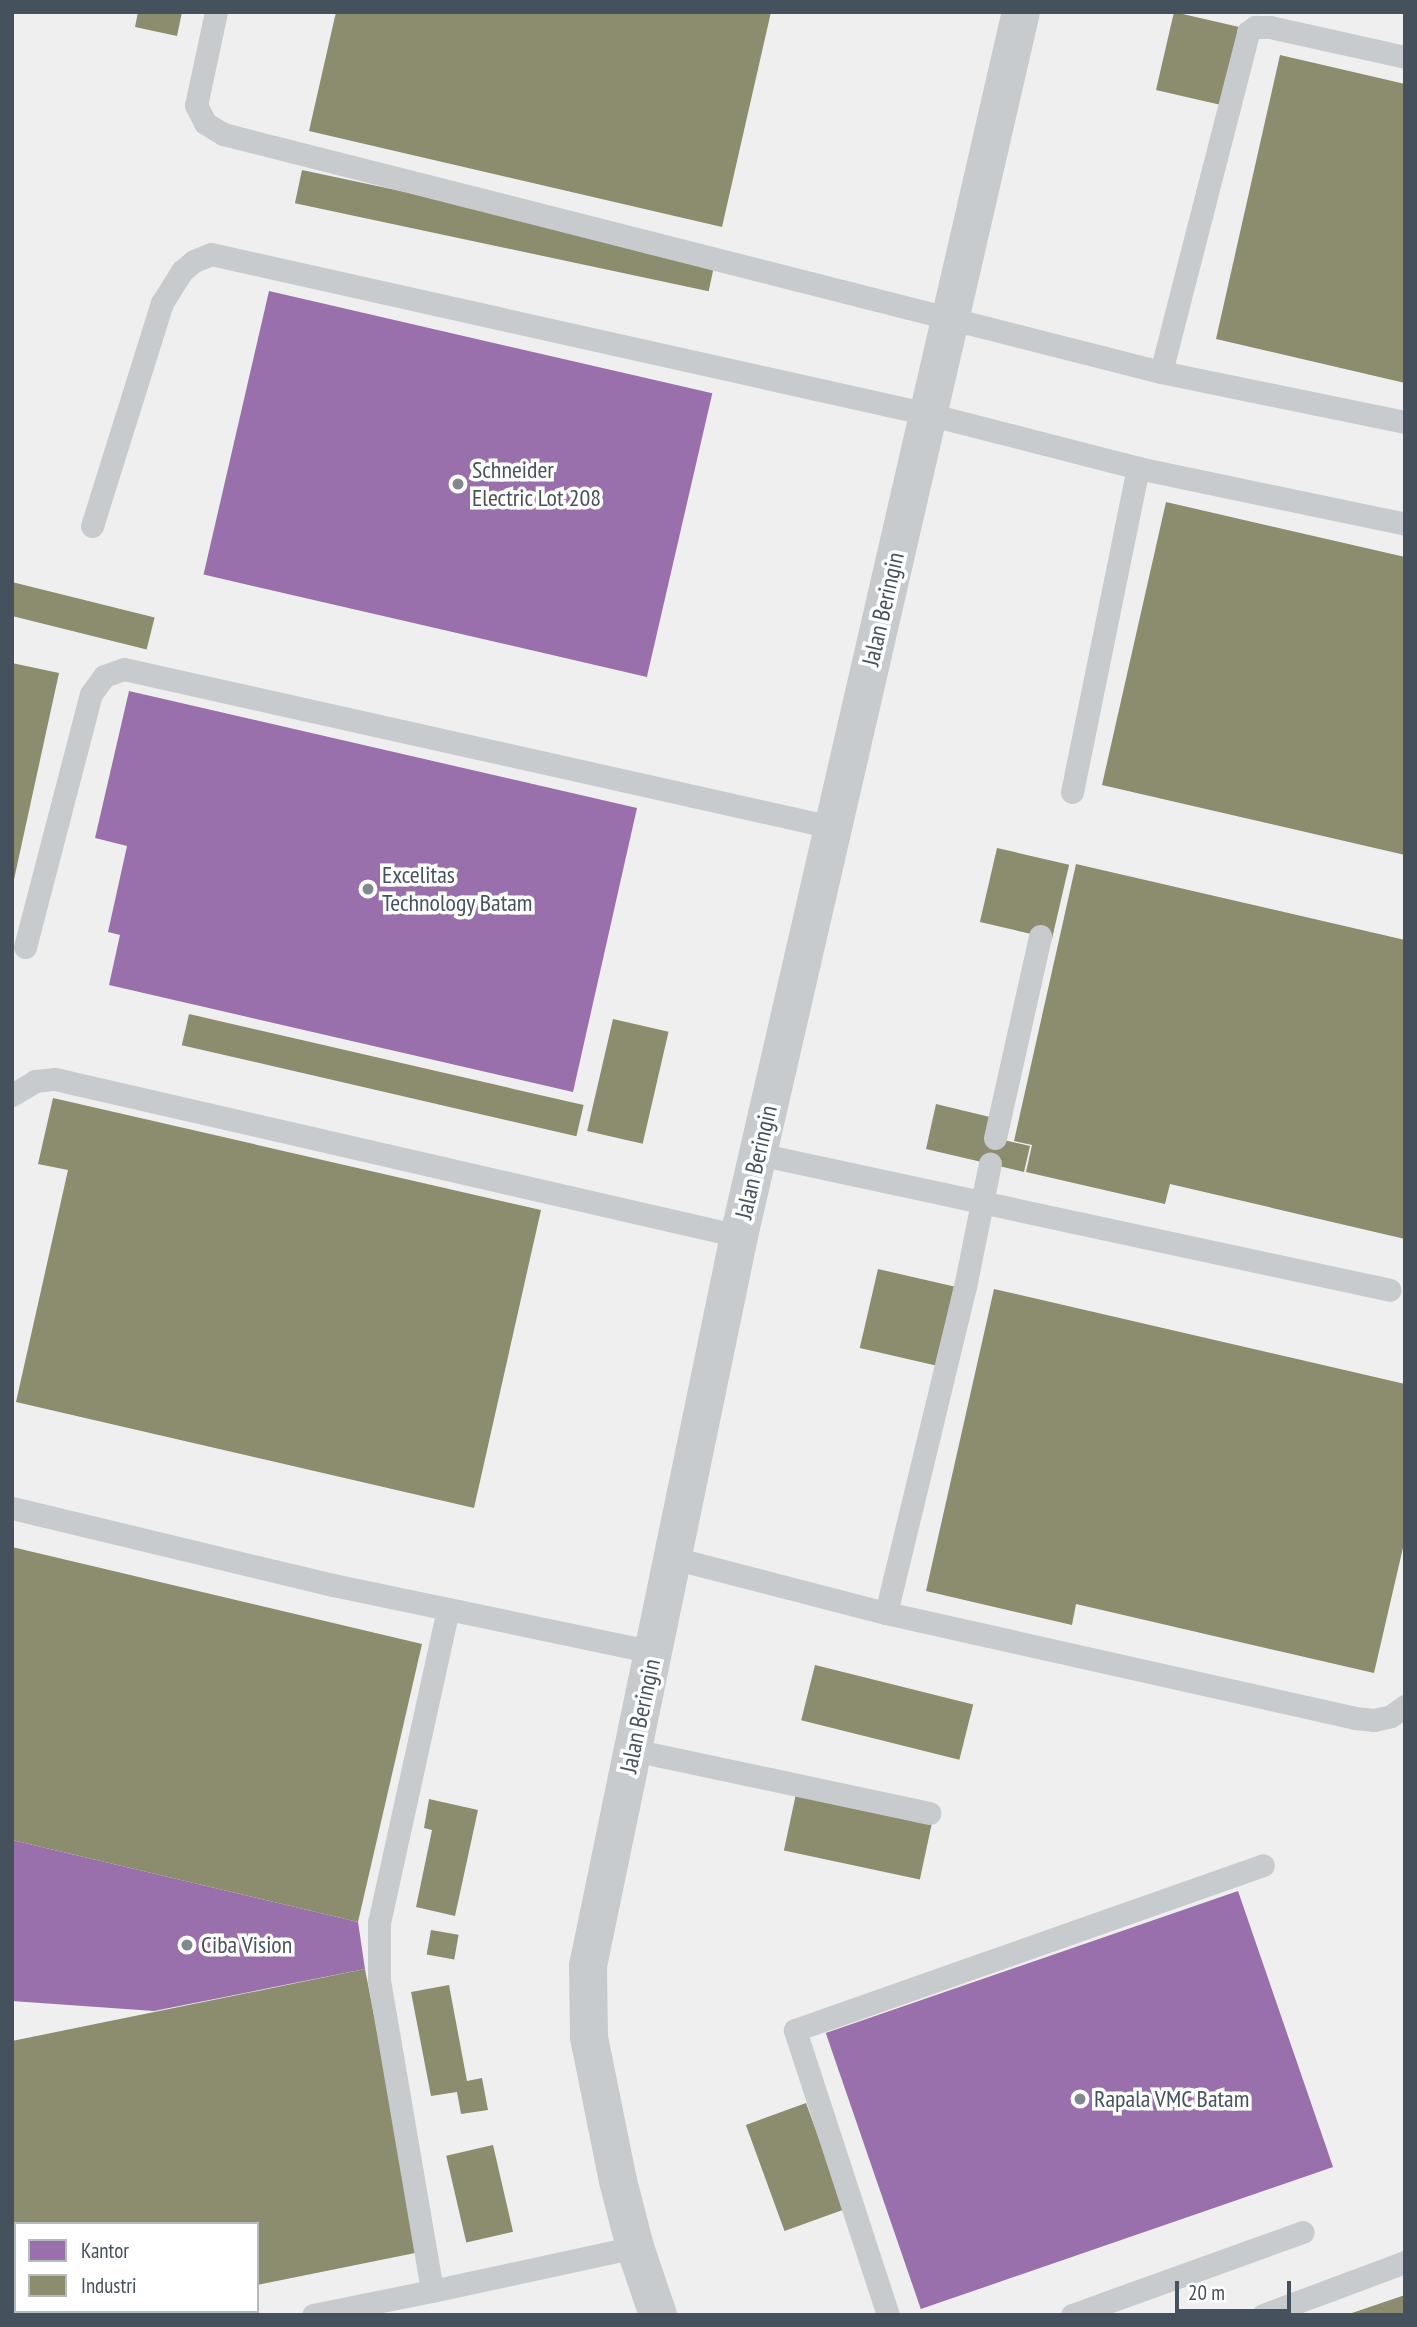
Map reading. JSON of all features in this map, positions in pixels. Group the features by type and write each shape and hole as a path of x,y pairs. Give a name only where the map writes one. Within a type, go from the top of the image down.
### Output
{"street":[{"name":"Jalan Beringin","path":"658,2315 635,2247 618,2181 589,2037 588,1966 739,1236 1021,12"}],"lane":[{"path":"216,12 196,105 205,123 223,135 1161,372 1405,422"},
{"path":"1161,372 1248,32 1255,27 1270,27 1405,57"},
{"path":"92,526 162,303 182,271 194,261 211,254 928,414 1138,468 1405,524"},
{"path":"1072,792 1138,468"},
{"path":"25,947 91,694 104,676 124,669 832,827"},
{"path":"995,1138 1040,936"},
{"path":"12,1095 36,1081 55,1079 739,1236"},
{"path":"758,1154 1390,1290"},
{"path":"886,1613 965,1287 990,1163"},
{"path":"12,1508 334,1586 653,1652"},
{"path":"673,1558 886,1613 1355,1718 1374,1720 1391,1716 1405,1706"},
{"path":"432,2291 379,1980 379,1922 448,1609"},
{"path":"633,1750 929,1813"},
{"path":"888,2315 795,2029 1262,1865"},
{"path":"1072,2315 1301,2232"},
{"path":"313,2315 635,2247"},
{"path":"1263,2315 1405,2262"}],"building: Kantor":[{"name":"Schneider Electric Lot 208","path":"269,291 712,393 647,677 204,575"},
{"name":"Excelitas Technology Batam","path":"129,691 637,808 573,1092 109,985 120,935 108,932 127,846 95,838"},
{"name":"Ciba Vision","path":"12,1840 358,1922 365,1969 154,2011 12,2001"},
{"name":"Rapala VMC Batam","path":"1238,1891 1333,2167 921,2309 826,2033"}],"building: Industri":[{"path":"138,12 182,12 177,36 135,27"},
{"path":"336,12 771,12 722,227 309,131"},
{"path":"1174,12 1241,28 1223,105 1156,90"},
{"path":"1280,55 1405,84 1405,383 1216,339"},
{"path":"302,170 716,258 709,291 295,203"},
{"path":"1166,502 1405,557 1405,855 1102,785"},
{"path":"12,582 155,618 147,650 12,616"},
{"path":"12,663 59,673 13,884 12,884"},
{"path":"997,848 1069,865 1052,939 980,922"},
{"path":"1076,864 1405,940 1405,1239 1170,1184 1165,1204 1026,1172 1032,1145 1014,1141"},
{"path":"189,1014 584,1105 576,1136 182,1045"},
{"path":"613,1019 669,1032 643,1144 587,1131"},
{"path":"53,1098 541,1210 474,1508 16,1402 68,1170 38,1164"},
{"path":"936,1104 994,1118 990,1137 1030,1146 1024,1172 926,1149"},
{"path":"878,1269 954,1287 936,1365 860,1348"},
{"path":"994,1289 1405,1384 1405,1539 1374,1673 1076,1604 1072,1625 926,1591"},
{"path":"12,1547 422,1644 358,1922 12,1840"},
{"path":"815,1665 973,1704 959,1760 801,1720"},
{"path":"797,1789 933,1818 920,1880 784,1851"},
{"path":"429,1799 478,1810 455,1916 416,1907 432,1830 424,1828"},
{"path":"431,1930 459,1935 454,1959 427,1955"},
{"path":"365,1969 420,2252 259,2285 259,2222 14,2222 14,2313 83,2313 12,2315 12,2041"},
{"path":"449,1985 467,2081 482,2078 488,2110 461,2114 457,2092 431,2096 411,1992"},
{"path":"806,2103 845,2209 785,2231 746,2125"},
{"path":"493,2145 513,2232 466,2243 446,2156"},
{"path":"1405,2295 1405,2315 1349,2315 1349,2314"}],"place":[{"name":"Schneider Electric Lot 208","path":"458,484"},
{"name":"Excelitas Technology Batam","path":"368,889"},
{"name":"Ciba Vision","path":"187,1945"},
{"name":"Rapala VMC Batam","path":"1080,2099"}]}
